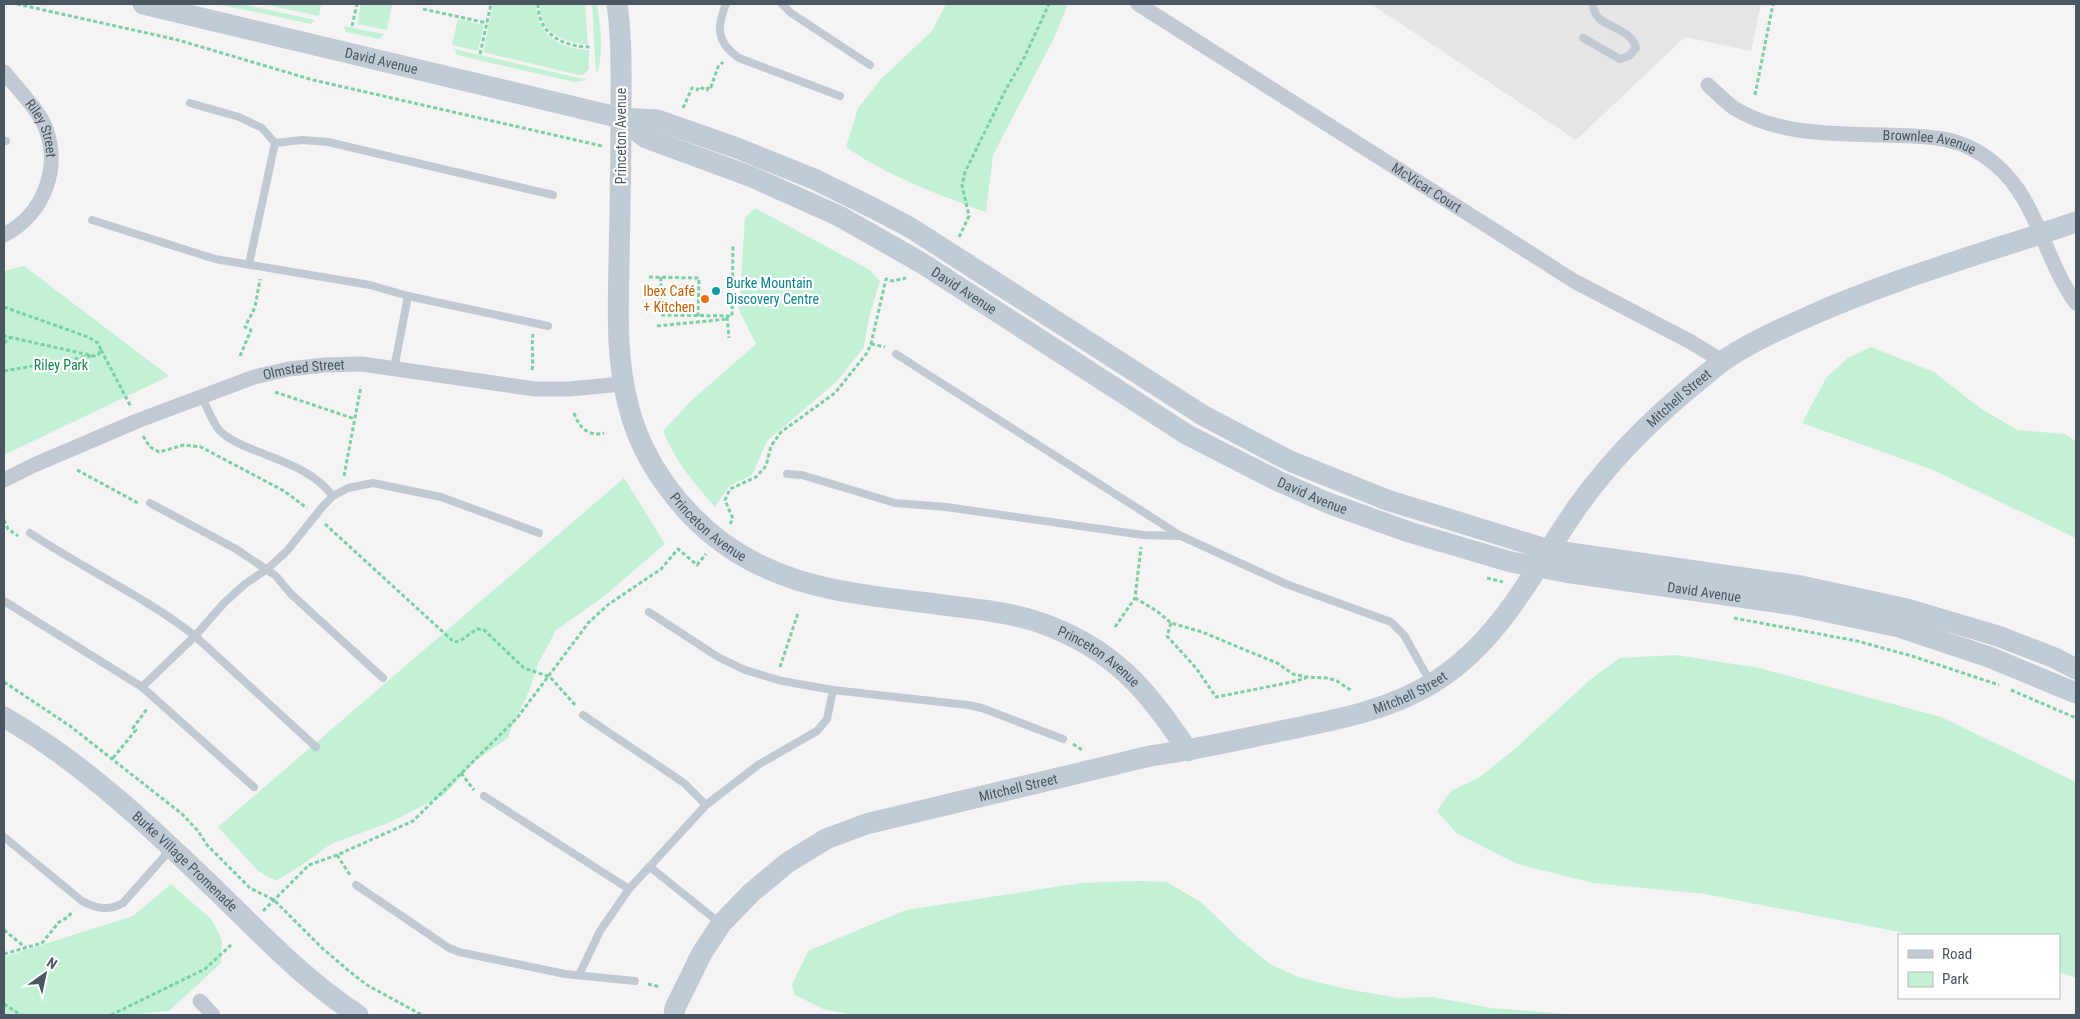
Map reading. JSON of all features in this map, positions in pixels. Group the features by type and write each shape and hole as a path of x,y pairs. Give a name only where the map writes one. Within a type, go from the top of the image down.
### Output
{"street":[{"name":"David Avenue","path":"143,4 621,118 646,138 761,181 839,216 882,240 920,262 1186,434 1278,481 1328,503 1409,532 1483,555 1544,558 1801,586 1907,610 1998,636 2055,658 2076,669"},
{"name":"Princeton Avenue","path":"618,4 621,50 618,316 622,384 636,430 659,475 687,510 718,540 759,565 806,584 1014,615 1063,632 1111,659 1137,682 1188,751"},
{"name":"McVicar Court","path":"1138,4 1574,281 1691,342 1722,361"},
{"name":"Riley Street","path":"4,72 41,120 50,143 51,165 46,189 34,211 18,227 4,235"},
{"name":"Brownlee Avenue","path":"1708,85 1735,108 1787,127 1824,132 1921,135 1948,139 1977,151 2012,180 2022,195 2057,271 2076,303"},
{"name":"Mitchell Street","path":"674,1015 688,980 702,953 721,924 751,893 787,863 826,839 866,824 1150,756 1188,751 1352,716 1380,708 1432,683 1462,662 1491,634 1510,610 1595,484 1626,446 1656,416 1722,361 1782,328 1849,298 2076,222"},
{"name":"Olmsted Street","path":"4,480 34,465 137,421 254,377 289,369 352,364 535,390 622,384"},
{"name":"David Avenue","path":"1544,558 1899,626 1989,657 2076,693"},
{"name":"Burke Village Promenade","path":"4,717 91,777 171,849 286,959 320,988 358,1015"},
{"path":"200,1001 213,1015"}],"lane":[{"path":"726,4 719,30 724,46 732,53 739,58 840,96"},
{"path":"782,4 870,65"},
{"path":"1583,38 1620,59 1629,56 1636,48 1634,42 1627,34 1594,14 1593,4"},
{"path":"190,103 247,121 262,128 275,143"},
{"path":"275,143 302,140 328,142 554,195"},
{"path":"249,264 275,143"},
{"path":"92,220 215,259 370,285 408,296 548,326"},
{"path":"394,369 408,296"},
{"path":"896,354 1181,536 1286,584 1390,622 1404,636 1432,683"},
{"path":"202,397 219,430 226,436 304,471 316,478 333,496"},
{"path":"787,474 802,475 895,503 946,507 1143,534 1181,536"},
{"path":"142,687 194,636 224,603 245,584 267,570 288,551 315,515 333,496 348,488 374,484 441,497 539,533"},
{"path":"150,503 191,524 276,576 291,594 383,678"},
{"path":"30,533 174,620 194,636 316,748"},
{"path":"4,601 142,687 254,787"},
{"path":"649,612 718,657 745,670 782,681 832,690 982,708 1063,739"},
{"path":"579,975 600,931 629,889 706,805 758,765 817,731 827,719 832,690"},
{"path":"583,715 684,783 706,805"},
{"path":"484,796 629,889"},
{"path":"4,837 82,901 94,907 115,908 123,903 171,849"},
{"path":"650,867 721,924"},
{"path":"356,885 458,952 565,974 635,981"}],"path":[{"path":"17,4 178,40 313,80 598,145"},
{"path":"352,26 357,4"},
{"path":"480,54 491,4"},
{"path":"538,4 543,22 556,39 571,45 591,47"},
{"path":"959,237 969,216 962,185 965,172 1005,91 1024,58 1049,4"},
{"path":"1755,95 1773,4"},
{"path":"423,9 487,23"},
{"path":"683,108 692,88 697,90 699,87 707,90 709,86 711,87 718,67 732,53"},
{"path":"657,326 708,321 732,316 732,246"},
{"path":"240,356 251,330 245,327 256,307 261,266"},
{"path":"649,277 699,278 698,316"},
{"path":"661,277 660,315 727,318"},
{"path":"263,911 309,865 337,855 413,821 517,718 550,677 589,622 609,604 661,569 678,549 697,565 733,519 726,506 726,493 730,489 750,481 766,466 770,446 781,432 835,393 866,353 870,344 886,279 893,281 908,278"},
{"path":"4,307 88,337 98,343 133,412"},
{"path":"707,316 708,321"},
{"path":"727,318 730,338"},
{"path":"4,336 94,356"},
{"path":"4,343 10,338"},
{"path":"531,344 534,352 532,370"},
{"path":"870,344 883,346"},
{"path":"4,371 94,356 98,355 101,350"},
{"path":"343,479 361,386"},
{"path":"275,392 355,420"},
{"path":"574,413 582,427 588,432 596,434 604,432"},
{"path":"140,430 145,442 159,452 184,445 202,447 284,491 307,508"},
{"path":"766,466 772,469"},
{"path":"78,470 142,506 150,503"},
{"path":"320,520 454,642 460,641 477,629 486,632 524,668 550,677 583,715"},
{"path":"1114,627 1135,598 1143,534"},
{"path":"1135,598 1157,611 1171,623 1202,632 1277,663 1293,674 1306,677 1328,678 1337,681 1352,691"},
{"path":"779,670 798,613"},
{"path":"1730,618 1857,641 1912,656 1997,684 2076,718"},
{"path":"1171,623 1167,636 1196,668 1216,697 1292,682 1306,677"},
{"path":"4,682 70,726 113,758 191,823 207,844 250,888 274,900 322,948 349,971 367,985 422,1015"},
{"path":"113,758 136,730 132,728 148,708"},
{"path":"461,773 472,788 484,796"},
{"path":"337,855 356,885"},
{"path":"4,954 42,943 59,922 68,917 82,901"},
{"path":"4,930 26,948"},
{"path":"111,1015 205,969 231,945"},
{"path":"4,1004 21,1015"}],"shaded area":[{"path":"1371,4 1761,4 1751,51 1685,37 1576,140"}],"green space":[{"path":"217,4 241,4 315,20 311,24"},
{"path":"263,4 321,4 319,16"},
{"path":"361,4 392,4 387,30 357,24"},
{"path":"493,4 536,4 545,32 559,43 578,49 589,50 589,69 583,75 579,75 483,52"},
{"path":"540,4 585,4 588,45 562,38 548,29 543,22"},
{"path":"592,4 597,4 601,39 599,66 596,73"},
{"path":"946,4 1068,4 1053,40 993,155 986,212 896,176 846,147 858,108 882,78 932,31"},
{"path":"458,19 484,25 478,51 452,45"},
{"path":"344,26 384,34 380,39 346,32"},
{"path":"454,49 587,80 574,82 457,55"},
{"path":"755,208 870,270 880,281 869,317 864,347 837,381 767,441 752,475 729,486 715,507 679,462 663,431 691,401 756,344 739,310 745,218"},
{"name":"Riley Park","path":"24,266 169,376 4,455 4,271"},
{"path":"1871,347 1934,372 1980,408 2017,430 2064,434 2076,441 2076,538 1933,470 1802,423 1826,378 1848,358"},
{"path":"624,478 665,544 602,598 556,630 538,664 529,691 508,738 476,760 444,795 393,821 331,844 276,881 258,871 218,827"},
{"path":"1676,655 1759,668 1941,717 2076,782 2076,978 2060,972 2060,934 1910,934 1705,894 1593,883 1517,864 1456,833 1437,811 1451,791 1480,777 1517,747 1591,679 1620,658"},
{"path":"1167,882 1202,903 1237,937 1270,964 1298,977 1346,989 1398,998 1433,997 1491,1008 1580,1015 855,1015 823,1009 795,995 792,985 808,951 906,910 1081,883"},
{"path":"171,884 212,920 222,940 221,963 169,1011 128,1015 4,1015 4,957 133,916"}],"place":[{"name":"Burke Mountain Discovery Centre","path":"716,291"},
{"name":"Ibex Café + Kitchen","path":"705,299"}]}
